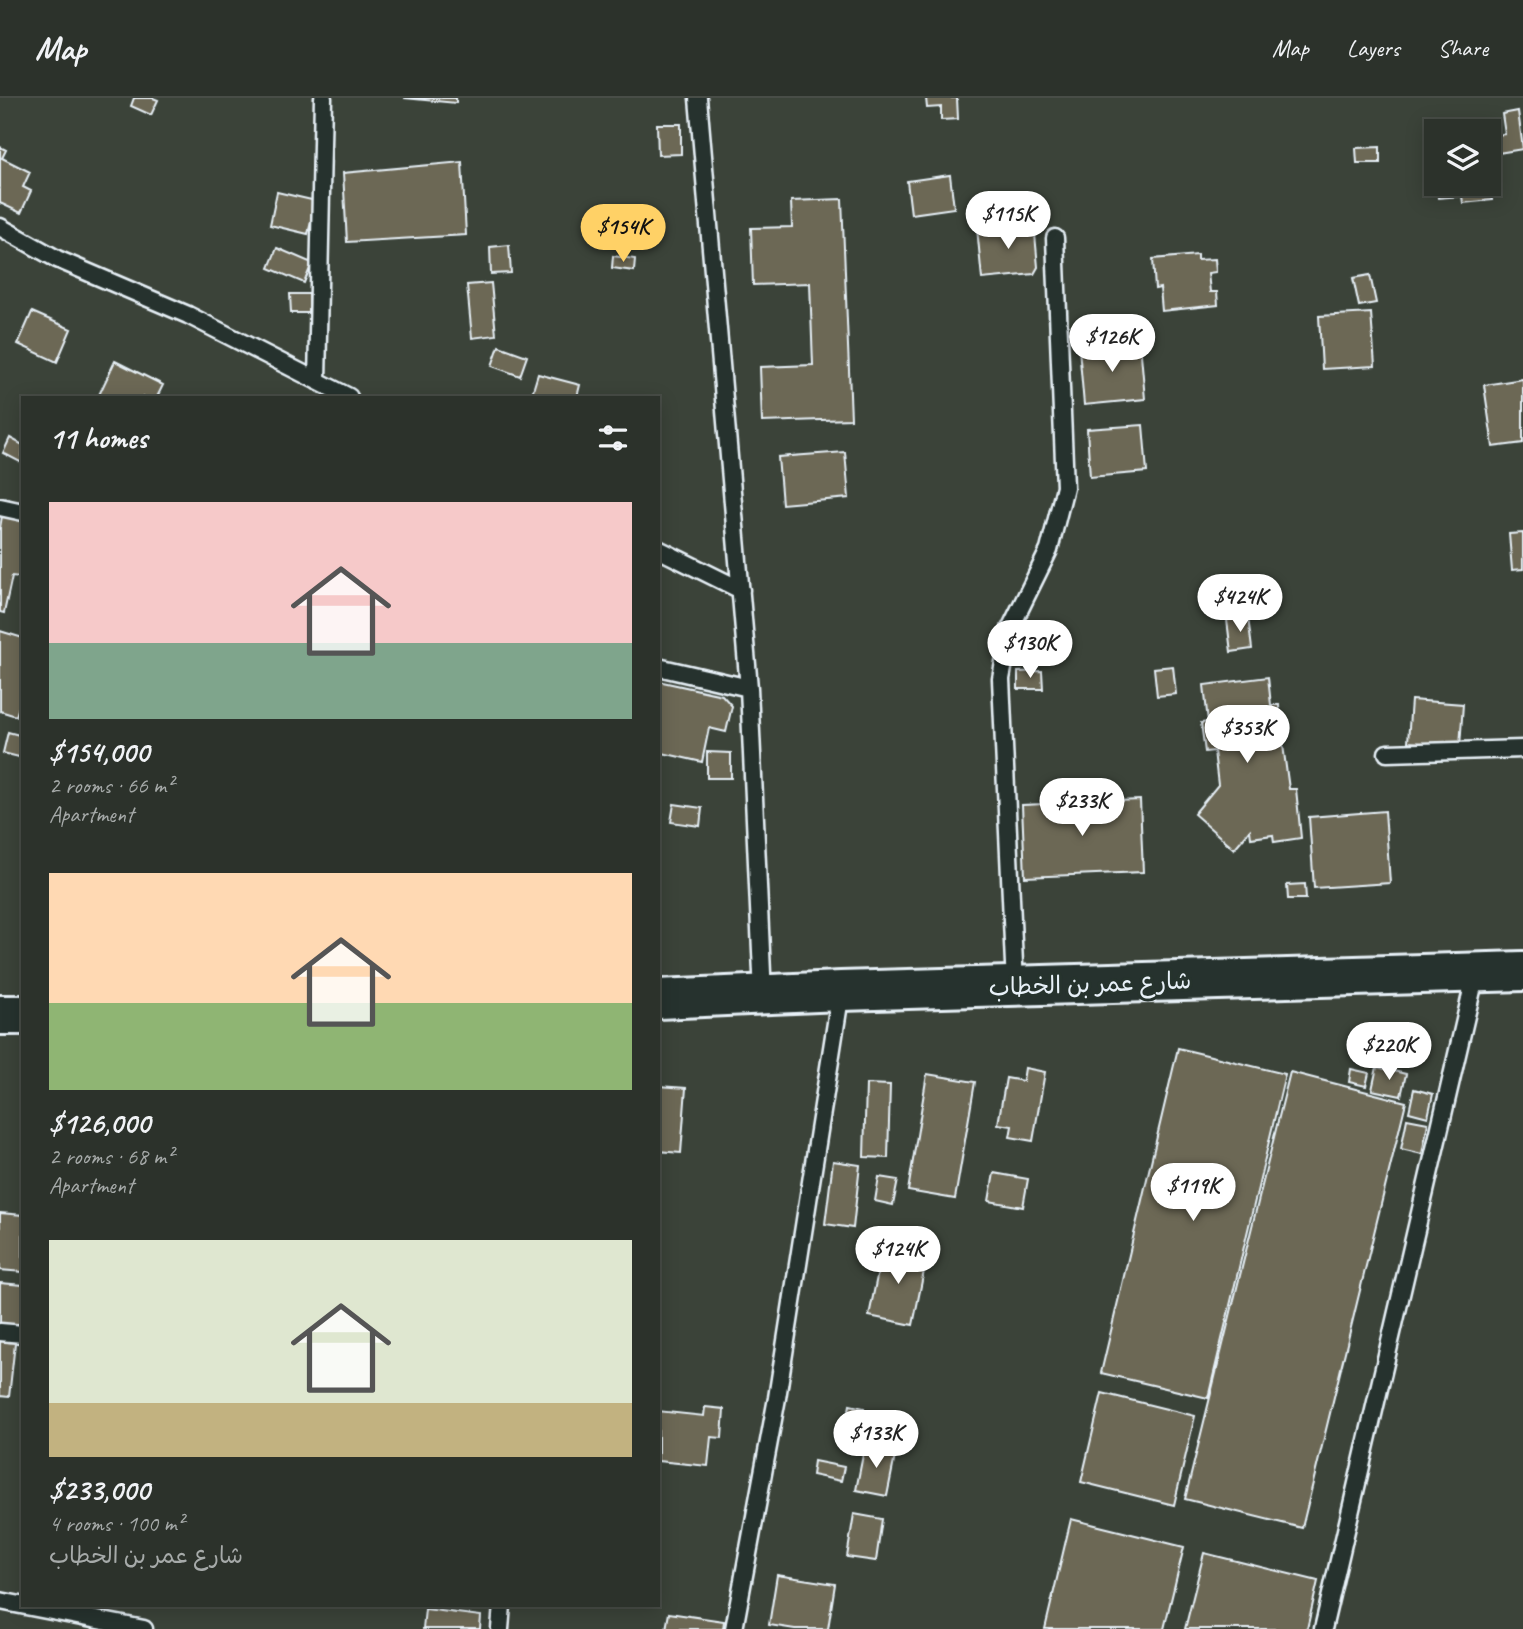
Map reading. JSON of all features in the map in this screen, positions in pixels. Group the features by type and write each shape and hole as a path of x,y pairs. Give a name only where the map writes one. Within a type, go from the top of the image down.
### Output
{"main road":[{"name":"شارع عمر بن الخطاب","path":"660,999 1523,971"},
{"path":"0,1015 21,1015"}],"lane":[{"path":"317,381 323,98"},
{"path":"698,98 749,688 763,995"},
{"path":"0,228 57,258 188,315 347,396"},
{"path":"1015,986 1001,679 1010,629 1049,550 1065,487 1055,238"},
{"path":"0,507 21,512"},
{"path":"660,550 741,590"},
{"path":"660,667 749,688"},
{"path":"1387,753 1523,749"},
{"path":"1323,1629 1476,973"},
{"path":"734,1629 777,1398 841,991"},
{"path":"0,1332 21,1334"},
{"path":"0,1601 21,1605"},
{"path":"31,1607 144,1629"},
{"path":"500,1629 502,1607"}],"building":[{"path":"134,98 158,100 151,115 131,106"},
{"path":"404,98 456,98 456,103"},
{"path":"926,98 957,98 958,119 941,120 941,107 927,108"},
{"path":"1518,111 1523,149 1501,153 1501,134 1505,134 1502,114"},
{"path":"657,124 681,124 681,154 658,155"},
{"path":"0,147 6,150 2,158 30,172 23,187 31,191 21,213 0,203"},
{"path":"1380,147 1380,163 1357,163 1356,148"},
{"path":"462,162 466,235 347,242 343,173"},
{"path":"950,175 954,208 911,214 907,181"},
{"path":"277,192 316,201 308,234 270,225"},
{"path":"1462,196 1492,196 1492,200 1463,203"},
{"path":"842,199 851,419 762,422 760,367 813,365 810,283 753,285 751,228 792,227 791,201"},
{"path":"1034,223 1038,267 1034,274 982,279 977,228"},
{"path":"509,245 511,273 491,274 490,247"},
{"path":"277,248 312,263 304,283 269,268"},
{"path":"1197,255 1197,260 1215,259 1216,272 1208,273 1210,292 1217,292 1218,305 1162,311 1160,288 1155,289 1153,259"},
{"path":"613,256 635,259 634,271 612,268"},
{"path":"1370,275 1376,303 1359,306 1353,278"},
{"path":"491,283 496,335 472,338 467,285"},
{"path":"290,294 309,294 309,313 291,313"},
{"path":"32,312 71,329 57,362 18,344"},
{"path":"1371,313 1375,366 1322,369 1319,316"},
{"path":"1140,343 1145,399 1084,405 1079,348"},
{"path":"499,346 527,356 520,376 492,366"},
{"path":"115,361 163,385 158,396 98,396"},
{"path":"538,374 580,385 577,396 531,396"},
{"path":"1523,379 1523,443 1493,447 1484,385"},
{"path":"1143,425 1147,472 1090,477 1087,429"},
{"path":"10,438 21,444 21,462 3,453"},
{"path":"845,452 849,498 782,504 778,457"},
{"path":"2,516 21,521 21,567 19,577 12,576 4,613 0,612"},
{"path":"1523,533 1523,569 1512,570 1509,534"},
{"path":"1248,617 1252,649 1231,652 1227,620"},
{"path":"0,631 21,637 21,708 16,716 0,711"},
{"path":"1173,666 1176,694 1157,696 1154,668"},
{"path":"1042,671 1043,689 1018,689 1018,672"},
{"path":"1268,677 1271,705 1279,705 1280,722 1275,723 1278,745 1283,745 1289,789 1296,789 1301,838 1274,842 1273,835 1251,838 1250,830 1234,849 1194,814 1218,785 1214,751 1205,752 1201,723 1208,722 1204,685"},
{"path":"660,681 722,695 732,706 726,732 709,728 702,762 660,752"},
{"path":"1411,700 1463,704 1460,746 1408,742"},
{"path":"8,732 21,735 21,758 3,753"},
{"path":"707,752 731,753 731,778 707,778"},
{"path":"1140,800 1143,872 1025,877 1022,805"},
{"path":"674,804 702,808 700,826 671,822"},
{"path":"1385,811 1390,883 1314,888 1309,817"},
{"path":"1305,884 1306,899 1288,899 1287,885"},
{"path":"1178,1048 1285,1074 1208,1398 1101,1373"},
{"path":"1377,1067 1406,1074 1401,1096 1372,1090"},
{"path":"1025,1068 1045,1072 1033,1141 1010,1137 1012,1126 998,1124 1006,1078 1023,1081"},
{"path":"1351,1069 1369,1073 1366,1086 1349,1082"},
{"path":"1290,1072 1406,1102 1302,1528 1185,1499"},
{"path":"927,1074 975,1082 955,1199 908,1191"},
{"path":"866,1084 890,1085 888,1158 864,1157"},
{"path":"660,1086 686,1088 681,1153 660,1151"},
{"path":"1414,1089 1433,1094 1428,1117 1409,1112"},
{"path":"1407,1119 1428,1123 1422,1154 1401,1149"},
{"path":"833,1161 860,1165 853,1228 825,1224"},
{"path":"994,1173 1028,1179 1023,1207 989,1201"},
{"path":"879,1177 898,1180 893,1205 875,1201"},
{"path":"0,1213 21,1215 21,1272 0,1270"},
{"path":"883,1247 927,1256 913,1325 869,1316"},
{"path":"0,1283 21,1285 21,1325 0,1324"},
{"path":"0,1341 15,1343 9,1397 0,1396"},
{"path":"1102,1393 1195,1416 1174,1505 1081,1482"},
{"path":"850,1405 864,1408 861,1424 847,1421"},
{"path":"705,1407 724,1409 722,1438 711,1437 708,1466 660,1461 660,1411 704,1416"},
{"path":"865,1445 896,1451 887,1496 856,1490"},
{"path":"814,1461 844,1467 841,1481 812,1475"},
{"path":"854,1514 882,1519 876,1561 847,1557"},
{"path":"1071,1519 1184,1547 1164,1629 1045,1629"},
{"path":"1204,1553 1318,1581 1307,1629 1185,1629"},
{"path":"777,1575 835,1584 828,1629 795,1629 769,1625"},
{"path":"425,1609 481,1616 480,1629 423,1629"},
{"path":"669,1613 724,1621 723,1629 666,1629"}]}
